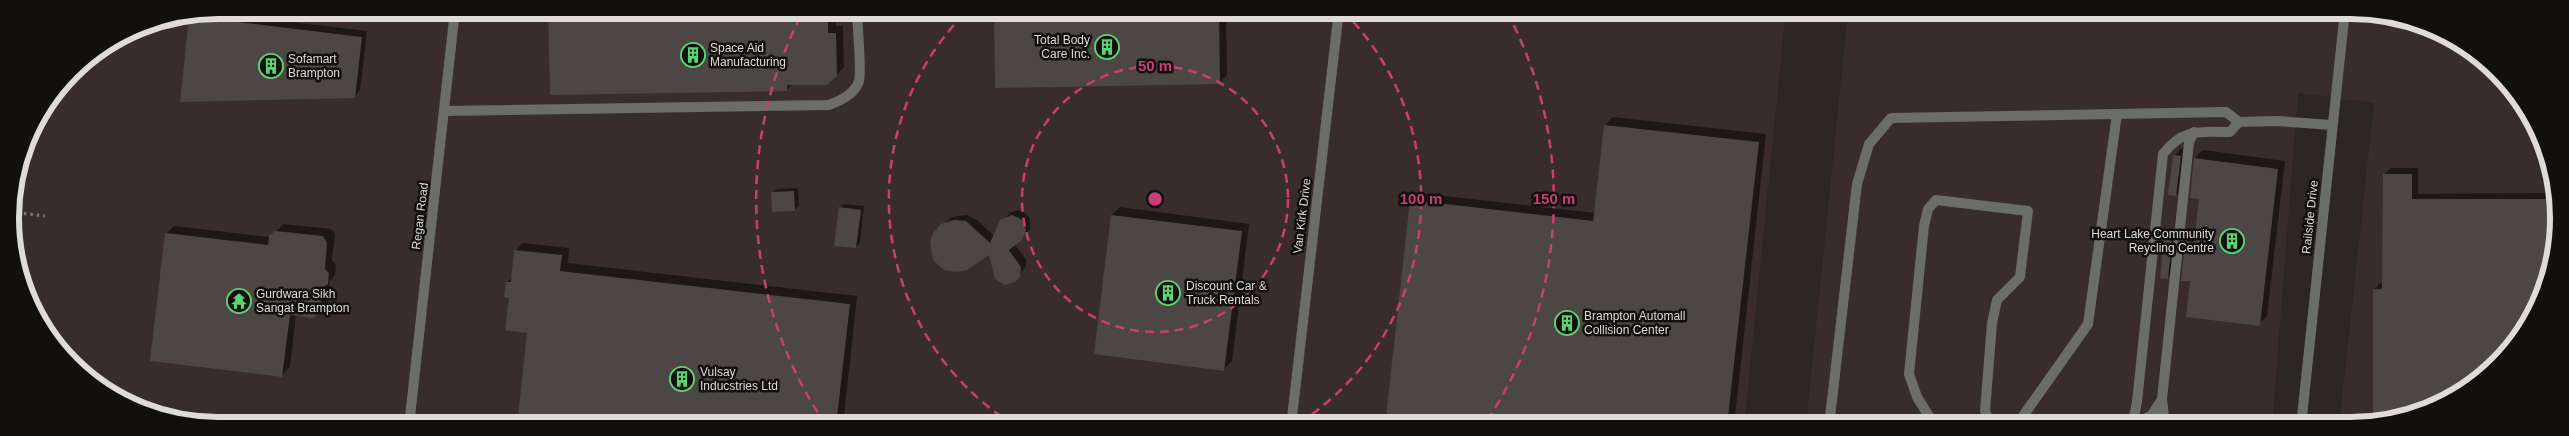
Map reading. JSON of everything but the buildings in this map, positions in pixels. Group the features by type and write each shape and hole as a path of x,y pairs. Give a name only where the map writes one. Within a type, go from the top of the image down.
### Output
{"street":[{"name":"Regan Road","path":"410,417 454,19"},
{"path":"445,111 829,105 841,101 852,92 859,81 857,19"},
{"name":"Van Kirk Drive","path":"1292,417 1338,19"},
{"name":"Railside Drive","path":"2302,417 2344,19"},
{"path":"1830,417 1857,184 1869,144 1891,118 2226,112 2239,122 2276,121 2332,125"},
{"path":"2022,417 2088,324 2117,114"},
{"path":"2133,417 2163,154 2180,136 2194,132 2230,132 2239,122"},
{"path":"2164,417 2162,399 2189,142 2194,132"},
{"path":"1929,417 1917,397 1909,374 1924,226 1928,208 1936,200 2028,210 2020,277 1997,300 1992,322 1985,411 1988,417"},
{"path":"2148,417 2152,415 2162,399"}],"path":[{"path":"19,213 45,216"}],"shaded area":[{"path":"1785,19 1745,417 192,416 154,407 130,397 107,384 77,359 52,329 39,306 29,282 20,244 20,192 26,166 39,130 52,107 77,77 118,45 154,29 192,20"},
{"path":"1847,19 2377,20 2415,29 2439,39 2462,52 2482,68 2517,107 2530,130 2540,154 2549,192 2550,231 2549,244 2540,282 2530,306 2517,329 2482,368 2451,391 2415,407 2377,416 2340,417 2374,103 2298,93 2273,417 1807,417"}],"place":[{"name":"Total Body Care Inc.","path":"1107,47"},
{"name":"Space Aid Manufacturing","path":"693,55"},
{"name":"Sofamart Brampton","path":"271,66"},
{"name":"Heart Lake Community Reycling Centre","path":"2232,241"},
{"name":"Discount Car & Truck Rentals","path":"1168,293"},
{"name":"Gurdwara Sikh Sangat Brampton","path":"239,301"},
{"name":"Brampton Automall Collision Center","path":"1567,323"},
{"name":"Vulsay Inducstries Ltd","path":"682,379"}]}
